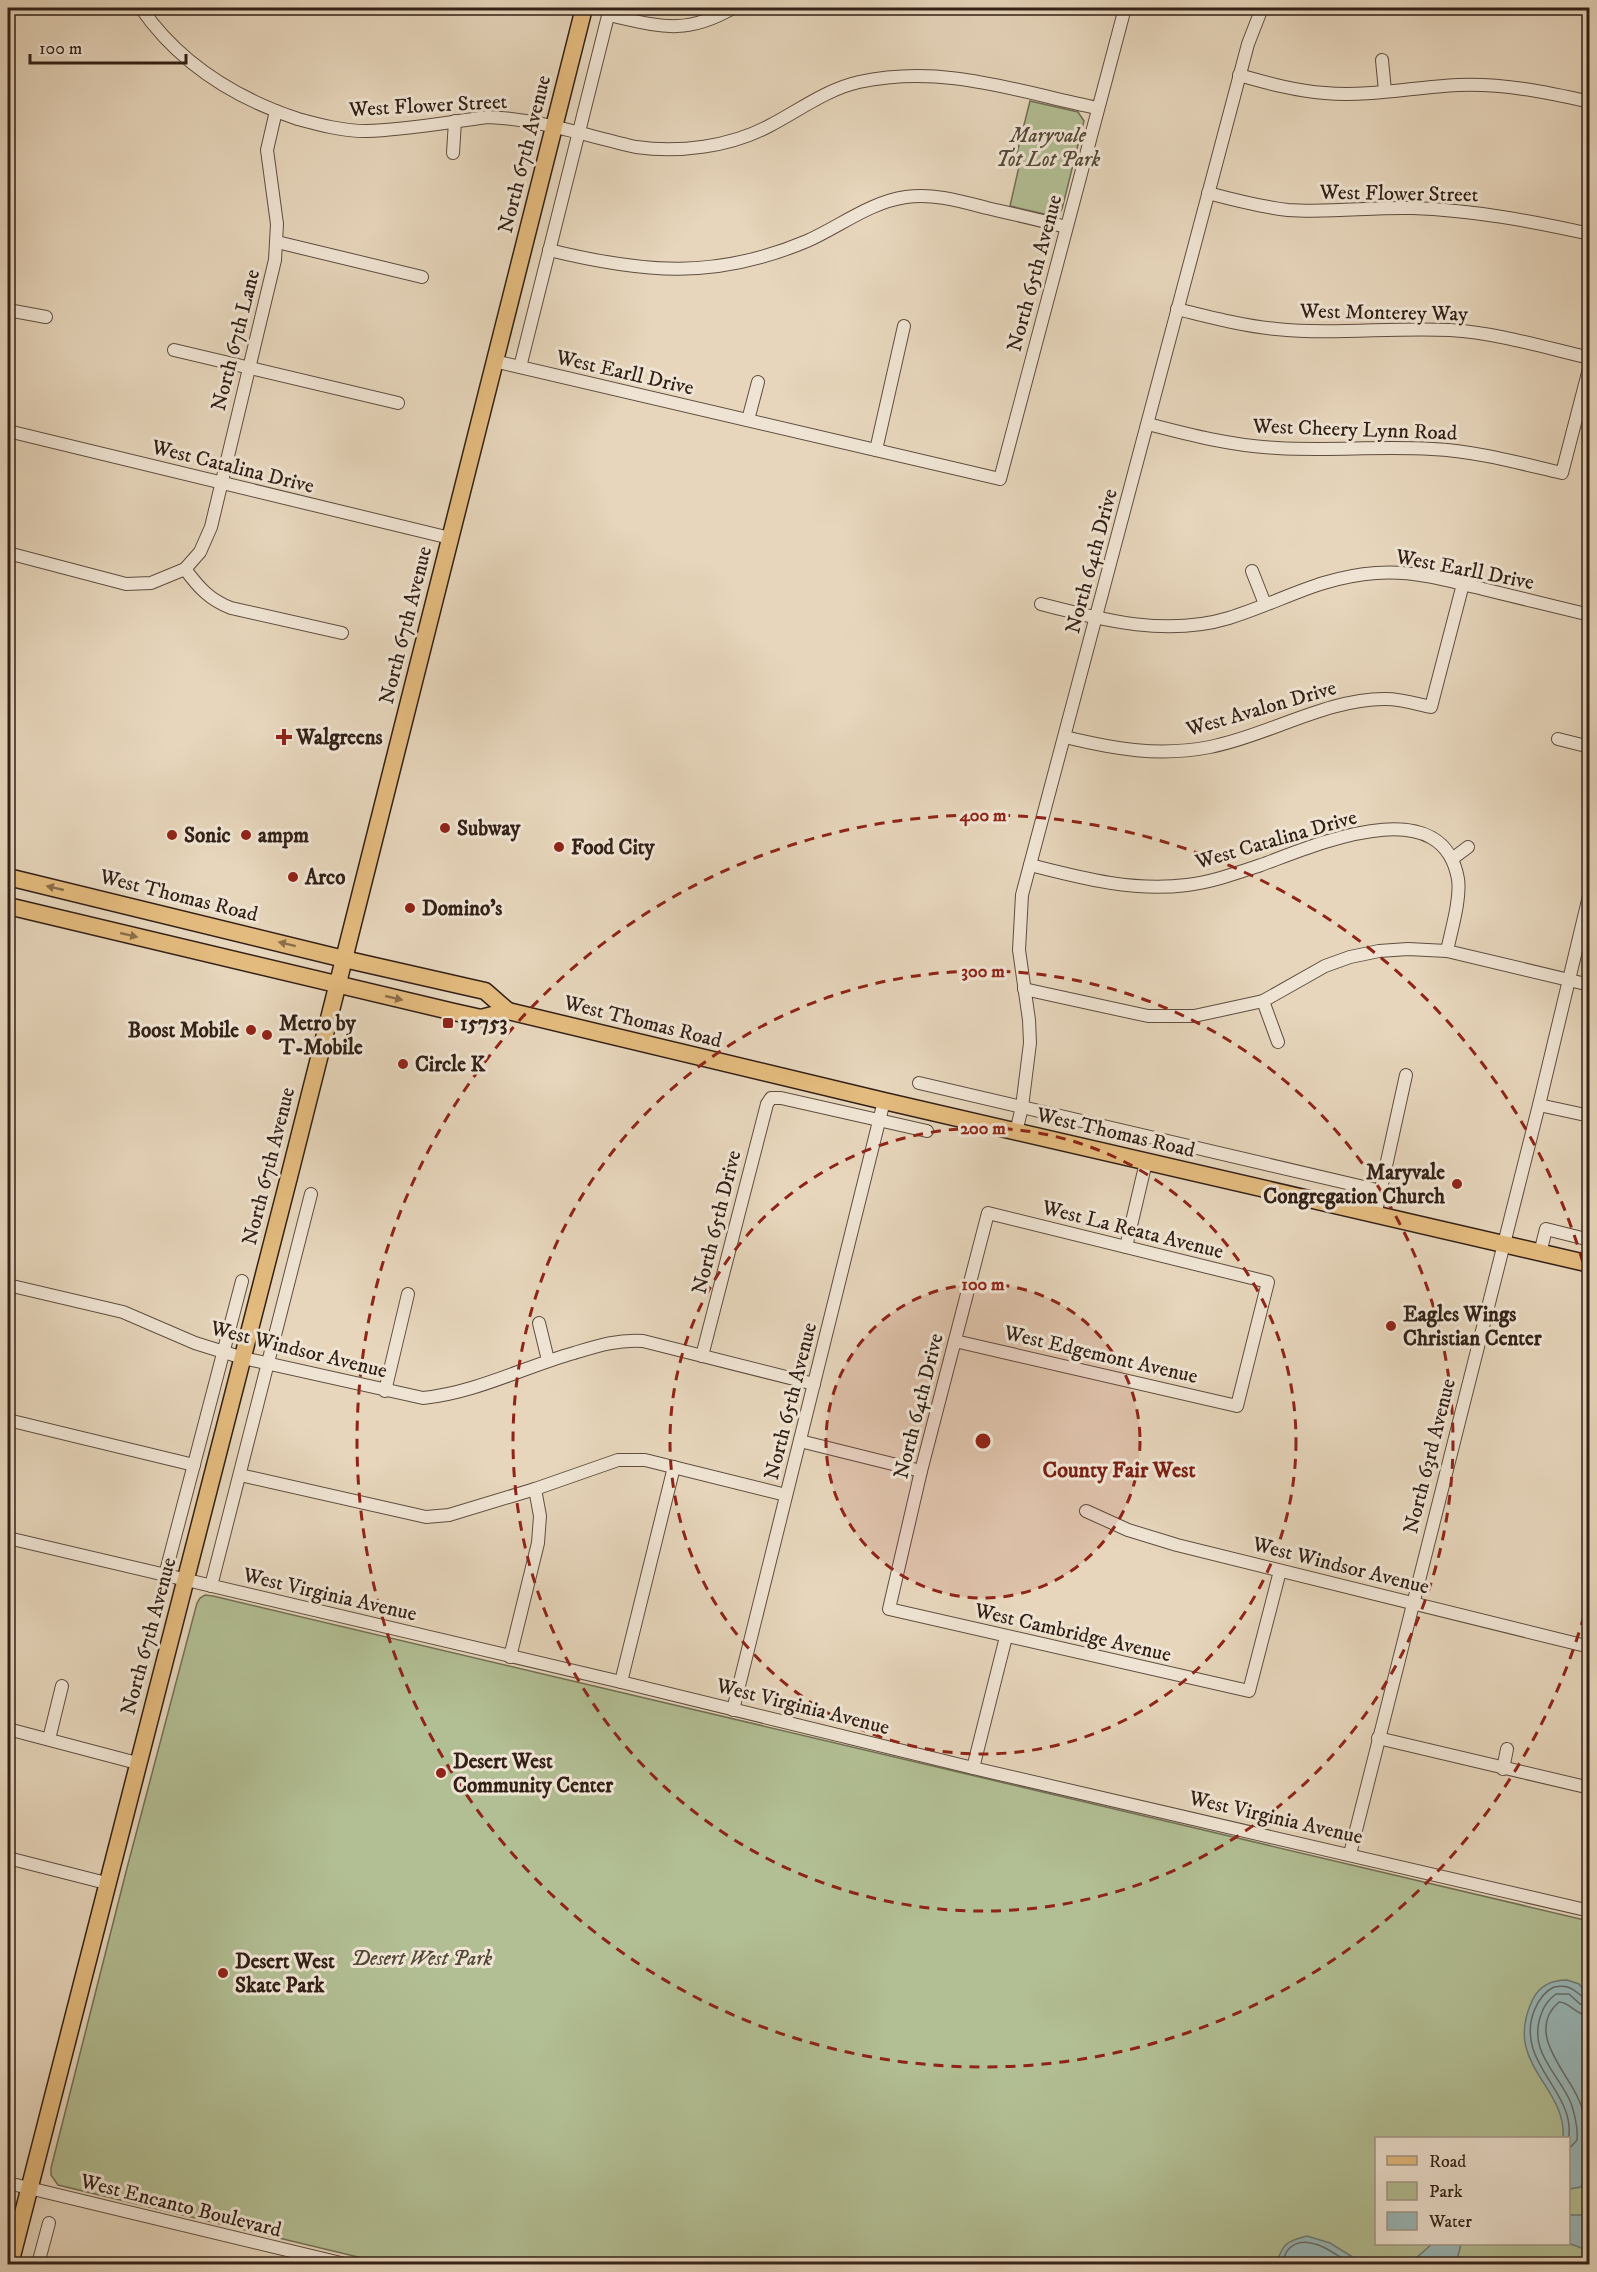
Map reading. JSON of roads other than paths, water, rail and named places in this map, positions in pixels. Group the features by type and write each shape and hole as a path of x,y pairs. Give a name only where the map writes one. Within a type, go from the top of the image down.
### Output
{"main road":[{"name":"North 67th Avenue","path":"10,2265 106,1883 338,985 584,8"},
{"name":"West Thomas Road","path":"8,877 344,959 486,991 508,1011"},
{"name":"West Thomas Road","path":"8,906 481,1018 508,1011 1375,1216 1590,1264"}],"street":[{"name":"West Flower Street","path":"141,8 162,35 204,72 247,99 276,111 339,129 364,131 503,117 649,149 675,149 720,144 766,128 807,105 856,83 922,75 964,78 1097,108"},
{"path":"520,368 609,11 658,27 673,28 704,22 733,8"},
{"name":"North 65th Avenue","path":"1000,479 1125,8"},
{"name":"North 64th Drive","path":"1016,1132 1022,1107 1030,1043 1019,950 1020,914 1030,865 1239,75 1251,34 1262,8"},
{"path":"1382,60 1385,91"},
{"path":"1239,75 1281,86 1326,93 1350,94 1459,85 1494,86 1534,90 1590,102"},
{"name":"North 67th Lane","path":"186,569 194,561 205,542 274,260 277,242 275,207 267,150 276,111"},
{"path":"453,153 455,121"},
{"name":"West Flower Street","path":"1208,193 1244,203 1289,210 1414,208 1489,214 1590,234"},
{"path":"549,250 597,262 657,269 725,265 784,250 831,230 877,205 915,196 943,197 1066,227"},
{"path":"277,242 422,277"},
{"name":"West Monterey Way","path":"1177,309 1235,323 1275,329 1336,332 1404,329 1464,332 1503,337 1590,358"},
{"path":"8,310 46,317"},
{"path":"876,450 904,326"},
{"path":"174,350 398,403"},
{"name":"West Earll Drive","path":"494,362 1000,479"},
{"name":"West Cheery Lynn Road","path":"1148,424 1230,443 1274,448 1387,447 1460,452 1562,473 1590,365"},
{"path":"748,420 758,382"},
{"name":"West Catalina Drive","path":"8,431 450,538"},
{"path":"8,553 126,584 151,583 186,569 197,585 216,603 342,633"},
{"path":"1252,571 1265,604"},
{"name":"West Earll Drive","path":"1041,604 1095,618 1156,627 1198,625 1230,617 1328,580 1360,574 1394,572 1463,584 1590,615"},
{"name":"West Avalon Drive","path":"1065,737 1127,751 1166,752 1213,747 1359,702 1388,699 1431,707 1463,584"},
{"path":"1558,739 1590,747"},
{"name":"West Catalina Drive","path":"1030,865 1098,882 1171,887 1215,880 1310,845 1394,828 1414,831 1431,837 1452,859"},
{"path":"1447,951 1458,881 1452,859 1468,847"},
{"name":"North 63rd Avenue","path":"1350,1854 1539,1104 1590,892"},
{"path":"1024,989 1148,1016 1194,1016 1263,1001 1325,966 1350,957 1379,951 1408,949 1447,951 1590,986"},
{"path":"1263,1001 1278,1042"},
{"path":"1375,1216 1406,1075"},
{"name":"West Thomas Road","path":"919,1083 1381,1191"},
{"name":"North 65th Drive","path":"702,1356 767,1104 771,1098 781,1098 879,1120"},
{"name":"North 65th Avenue","path":"733,1710 884,1101"},
{"path":"1539,1104 1590,1116"},
{"path":"879,1120 927,1131"},
{"path":"1126,1247 1146,1162"},
{"path":"211,1586 311,1194"},
{"name":"North 64th Drive","path":"889,1609 921,1472 988,1213"},
{"name":"West La Reata Avenue","path":"988,1213 1268,1282 1237,1406"},
{"path":"1540,1253 1546,1230 1590,1240"},
{"name":"North 67th Avenue","path":"165,1575 242,1281"},
{"name":"West Windsor Avenue","path":"8,1285 123,1312 195,1342 243,1358 423,1398 444,1395 548,1360 605,1344 630,1340 643,1341 814,1384"},
{"path":"385,1391 408,1294"},
{"path":"539,1323 548,1360"},
{"name":"West Edgemont Avenue","path":"955,1341 1237,1406"},
{"path":"8,1420 194,1465"},
{"path":"800,1441 921,1472"},
{"path":"240,1475 426,1517 449,1515 535,1489 618,1460 645,1460 786,1495"},
{"path":"621,1682 674,1467"},
{"path":"510,1657 539,1536 540,1516 535,1489"},
{"name":"West Windsor Avenue","path":"1086,1511 1128,1530 1590,1647"},
{"name":"West Virginia Avenue","path":"8,1538 621,1682 973,1768 1590,1911"},
{"name":"West Cambridge Avenue","path":"889,1609 1249,1691 1280,1570"},
{"path":"973,1768 1006,1637"},
{"path":"49,1739 62,1686"},
{"path":"8,1729 137,1763"},
{"path":"1378,1738 1590,1788"},
{"path":"1503,1769 1507,1749"},
{"path":"8,1858 106,1883"},
{"name":"West Encanto Boulevard","path":"8,2183 345,2265"},
{"path":"38,2265 49,2223"}],"water":[{"path":"1567,1980 1579,1984 1590,1997 1589,2167 1581,2187 1570,2189 1570,2137 1563,2137 1562,2119 1556,2103 1529,2058 1525,2041 1525,2021 1533,1999 1539,1990 1556,1981"},
{"path":"1589,2212 1589,2251 1570,2244 1570,2215 1586,2215"},
{"path":"1307,2236 1330,2243 1364,2264 1276,2264 1286,2244"},
{"path":"1431,2245 1461,2245 1456,2264 1396,2264 1416,2258"}],"place":[{"name":"Walgreens","path":"284,737"},
{"name":"Subway","path":"445,828"},
{"name":"Sonic","path":"172,835"},
{"name":"ampm","path":"246,835"},
{"name":"Food City","path":"559,847"},
{"name":"Arco","path":"293,877"},
{"name":"Domino's","path":"410,908"},
{"name":"15753","path":"448,1023"},
{"name":"Boost Mobile","path":"251,1030"},
{"name":"Metro by T-Mobile","path":"267,1035"},
{"name":"Circle K","path":"403,1064"},
{"name":"Maryvale Congregation Church","path":"1457,1184"},
{"name":"Eagles Wings Christian Center","path":"1391,1326"},
{"name":"Desert West Community Center","path":"441,1773"},
{"name":"Desert West Skate Park","path":"223,1973"}],"district":[{"name":"County Fair West","path":"1119,1469"}],"park label":[{"name":"Maryvale Tot Lot Park","path":"1048,147"},
{"name":"Desert West Park","path":"422,1958"}]}
